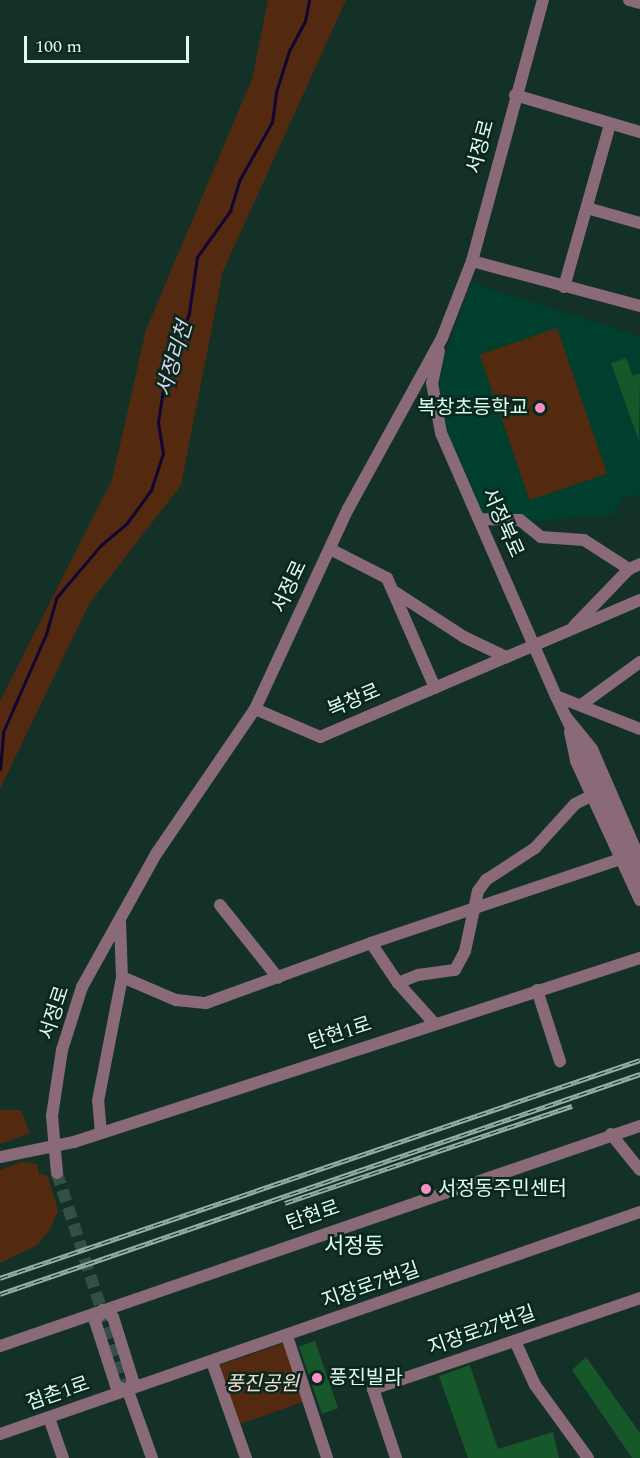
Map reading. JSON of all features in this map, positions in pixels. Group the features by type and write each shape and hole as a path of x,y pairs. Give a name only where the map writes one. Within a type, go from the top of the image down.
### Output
{"street":[{"name":"서정로","path":"57,1173 52,1116 71,1014 156,854 255,710 330,549 442,338 472,261 515,95 543,0"},
{"path":"629,0 640,3"},
{"path":"515,95 640,132"},
{"path":"564,287 610,124"},
{"path":"587,208 640,223"},
{"path":"472,261 640,306"},
{"name":"서정북로","path":"442,338 432,383 441,433 566,717"},
{"path":"479,519 520,520 541,537 584,540 634,566 570,631"},
{"path":"330,549 387,578 435,688"},
{"path":"395,592 464,637 506,657"},
{"name":"복창로","path":"255,710 320,737 640,600"},
{"path":"581,705 640,662"},
{"path":"556,696 640,729"},
{"path":"566,717 576,761 640,900"},
{"path":"122,977 176,1000 206,1003 474,908 622,858 639,855 592,749 566,717"},
{"path":"566,717 640,881"},
{"path":"398,983 418,975 455,970 465,951 478,891 486,880 535,848 575,804 592,795"},
{"path":"220,905 278,978"},
{"path":"101,1132 98,1101 122,977 120,921"},
{"path":"371,944 398,983 434,1023"},
{"name":"탄현1로","path":"0,1158 101,1132 640,958"},
{"path":"537,990 560,1060"},
{"name":"탄현로","path":"0,1346 611,1134 640,1126"},
{"path":"611,1134 640,1170"},
{"name":"지장로7번길","path":"212,1362 640,1212"},
{"name":"지장로27번길","path":"396,1458 372,1389 640,1298"},
{"path":"128,1391 116,1386 95,1321 103,1310 113,1317 133,1381 128,1391 152,1458"},
{"path":"286,1336 327,1458"},
{"path":"515,1341 535,1385 588,1458"},
{"path":"212,1362 246,1458"},
{"name":"점촌1로","path":"0,1434 212,1362"},
{"path":"49,1418 63,1458"}],"shaded area":[{"name":"복창초등학교","path":"471,283 640,336 640,495 621,499 614,514 520,523 481,521 441,421 438,394 441,366"}],"green space":[{"path":"268,0 346,0 223,271 181,485 89,604 0,789 0,701 112,480 146,330 252,79"},
{"path":"557,328 607,474 530,500 479,355"},
{"path":"0,1110 21,1110 30,1133 0,1144"},
{"path":"22,1162 37,1164 39,1174 48,1176 58,1211 49,1231 37,1245 0,1263 0,1170"},
{"name":"풍진공원","path":"284,1343 304,1402 239,1424 219,1365"}],"building":[{"path":"626,358 633,376 640,373 639,441 611,363"},
{"name":"풍진빌라","path":"315,1341 338,1408 322,1414 299,1347"},
{"path":"586,1357 640,1433 640,1458 632,1458 572,1370"},
{"path":"470,1365 498,1449 553,1432 559,1458 468,1458 439,1376"}],"waterway":[{"name":"서정리천","path":"0,769 3,732 46,634 56,598 101,545 127,523 151,490 163,454 158,422 165,376 189,313 197,257 230,211 240,179 272,122 276,92 289,51 305,21 309,0"}],"tunnel":[{"path":"57,1173 128,1391"}],"railway":[{"path":"0,1278 640,1060"},
{"path":"0,1294 640,1074"},
{"path":"285,1203 572,1106"}],"place":[{"name":"복창초등학교","path":"540,408"},
{"name":"서정동주민센터","path":"426,1189"},
{"name":"풍진빌라","path":"317,1378"}],"district":[{"name":"서정동","path":"354,1247"}]}
